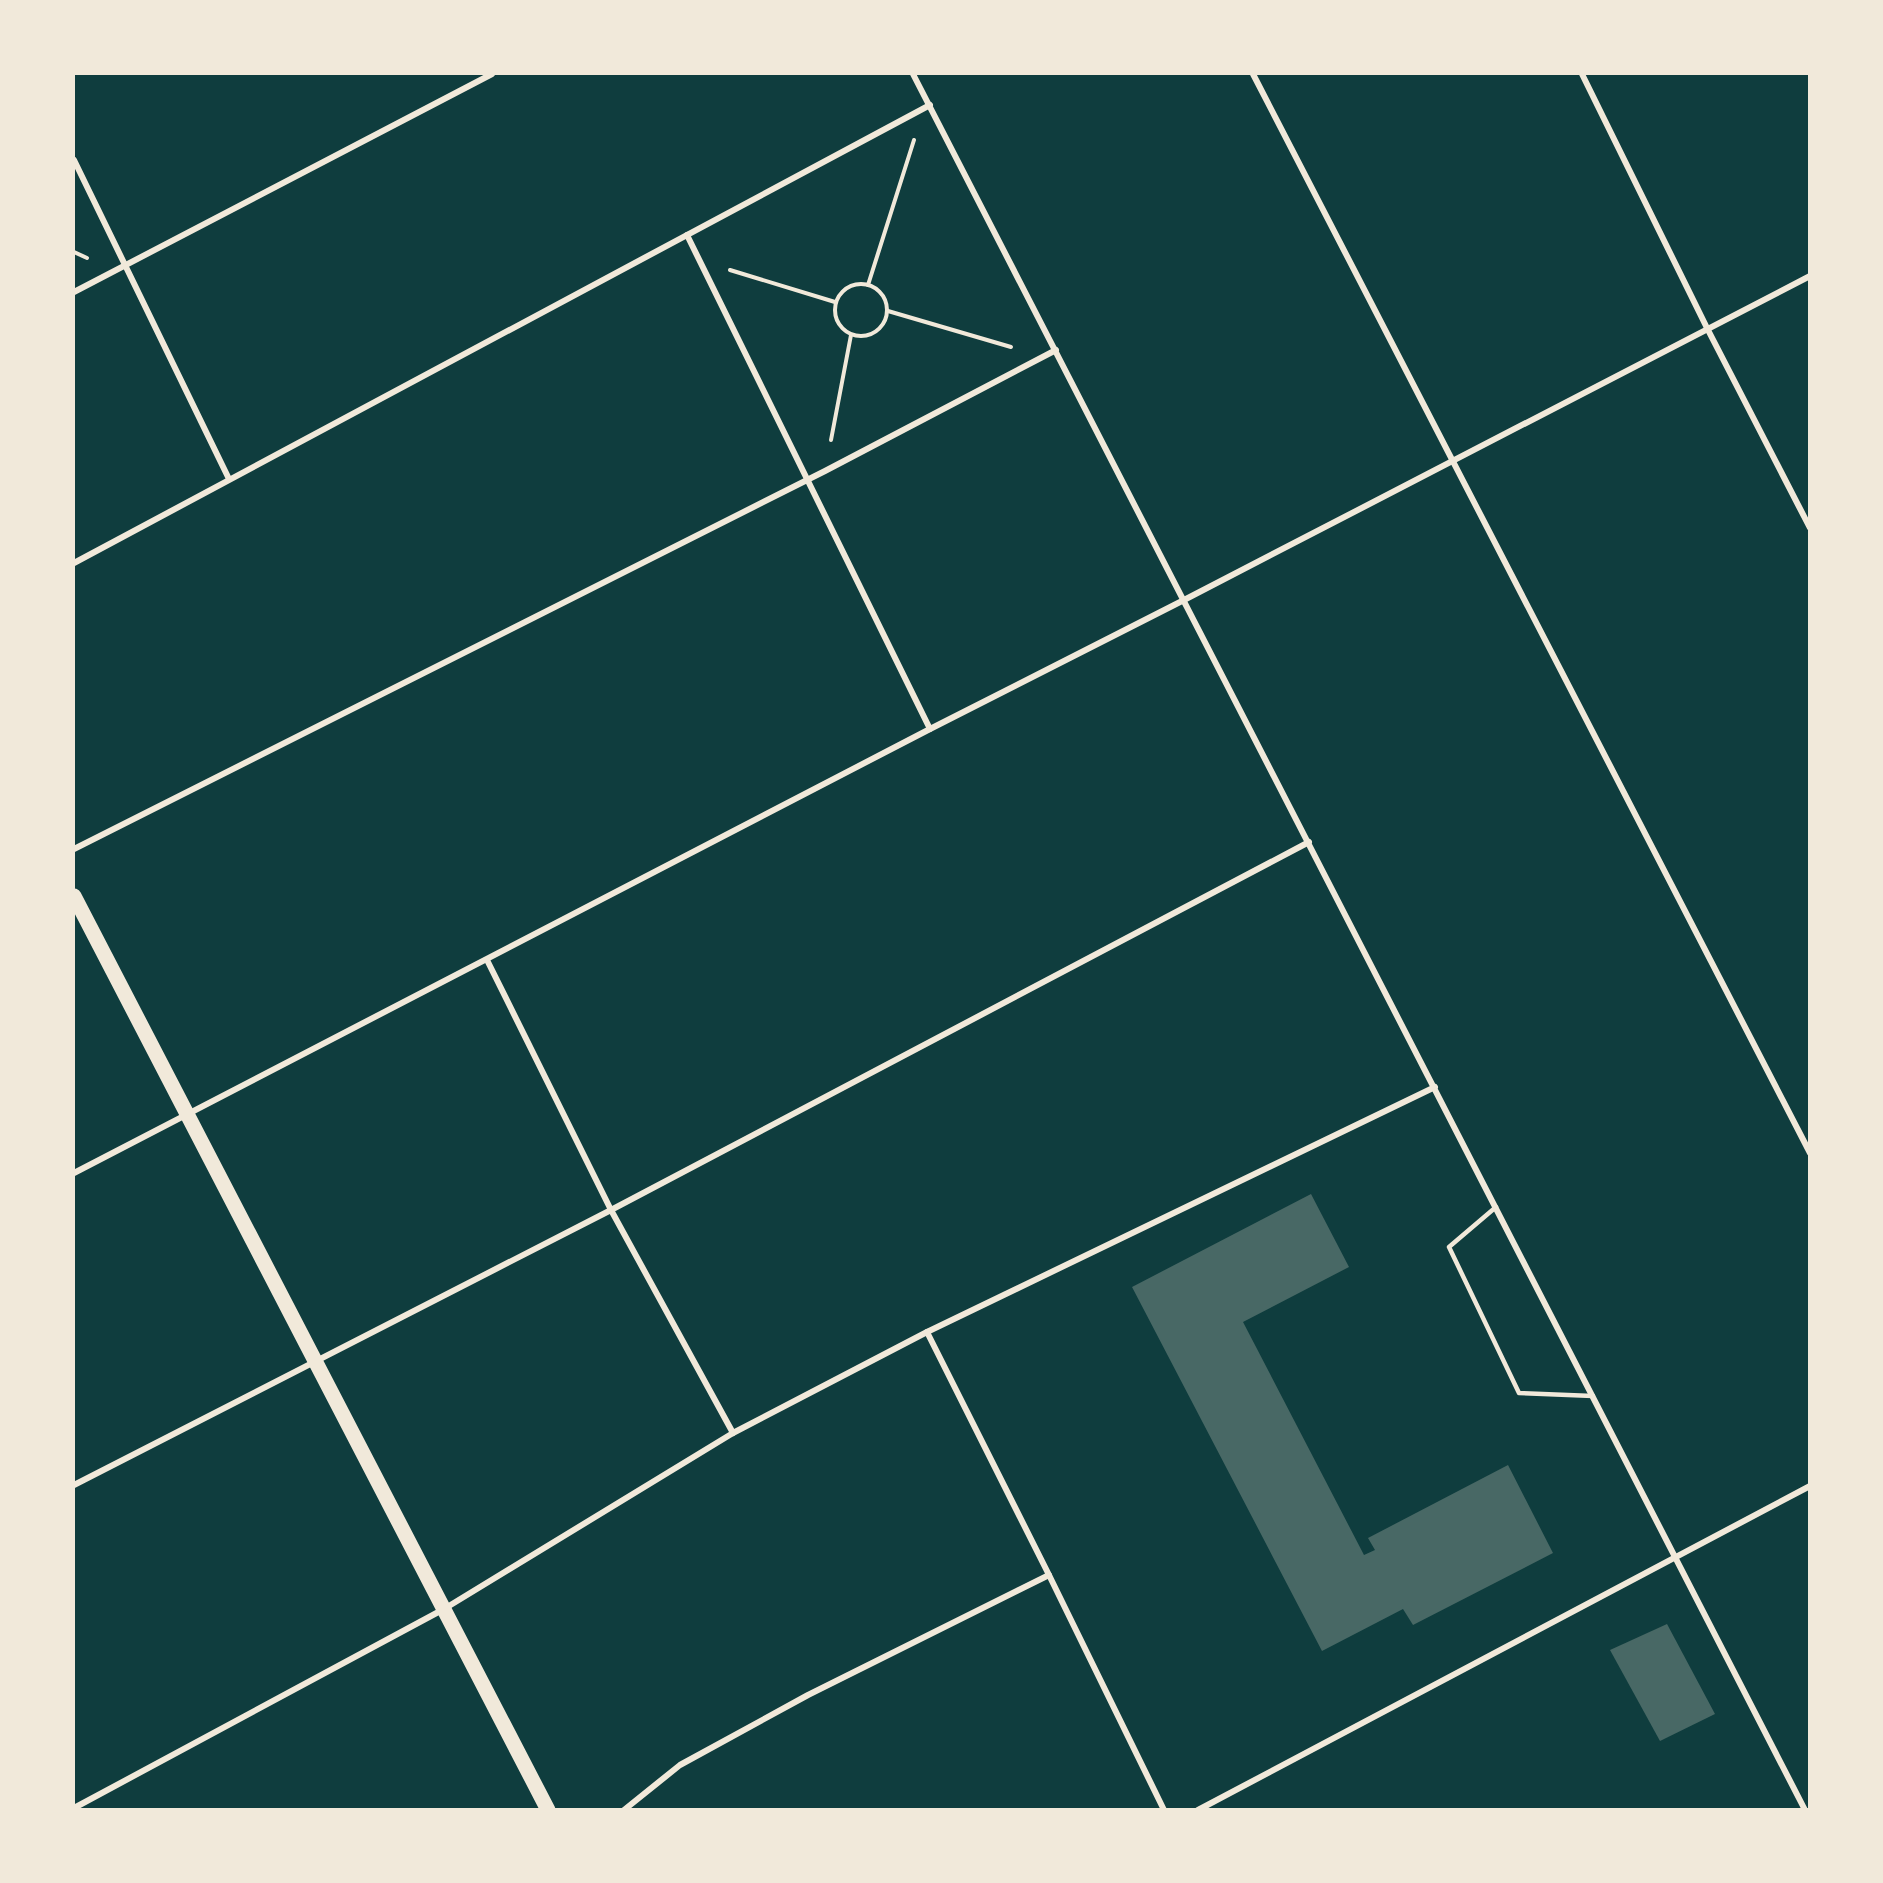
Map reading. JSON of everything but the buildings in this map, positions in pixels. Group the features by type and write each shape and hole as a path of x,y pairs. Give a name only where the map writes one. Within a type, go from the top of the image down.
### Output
{"main road":[{"path":"74,896 548,1809"}],"street":[{"path":"74,292 492,74"},
{"path":"914,74 927,107 1056,350 1805,1809"},
{"path":"1253,74 1809,1153"},
{"path":"1582,74 1809,528"},
{"path":"74,562 927,107"},
{"path":"74,160 229,479"},
{"path":"687,235 930,729"},
{"path":"74,1173 1809,276"},
{"path":"74,849 825,471 1056,350"},
{"path":"74,1485 611,1210 1308,842"},
{"path":"487,960 611,1210 732,1433"},
{"path":"74,1808 444,1609 732,1433 927,1332 1434,1087"},
{"path":"927,1332 1164,1809"},
{"path":"1198,1809 1809,1486"},
{"path":"624,1809 680,1765 808,1695 1049,1575"}],"lane":[{"path":"1496,1207 1449,1247 1519,1393 1593,1396"}],"path":[{"path":"868,285 927,107"},
{"path":"699,260 835,302"},
{"path":"868,285 883,295 888,311 882,327 875,333 859,337 851,335 844,331 834,316 835,302 843,290 850,286 868,285"},
{"path":"888,311 1043,357"},
{"path":"825,471 851,335"}]}
